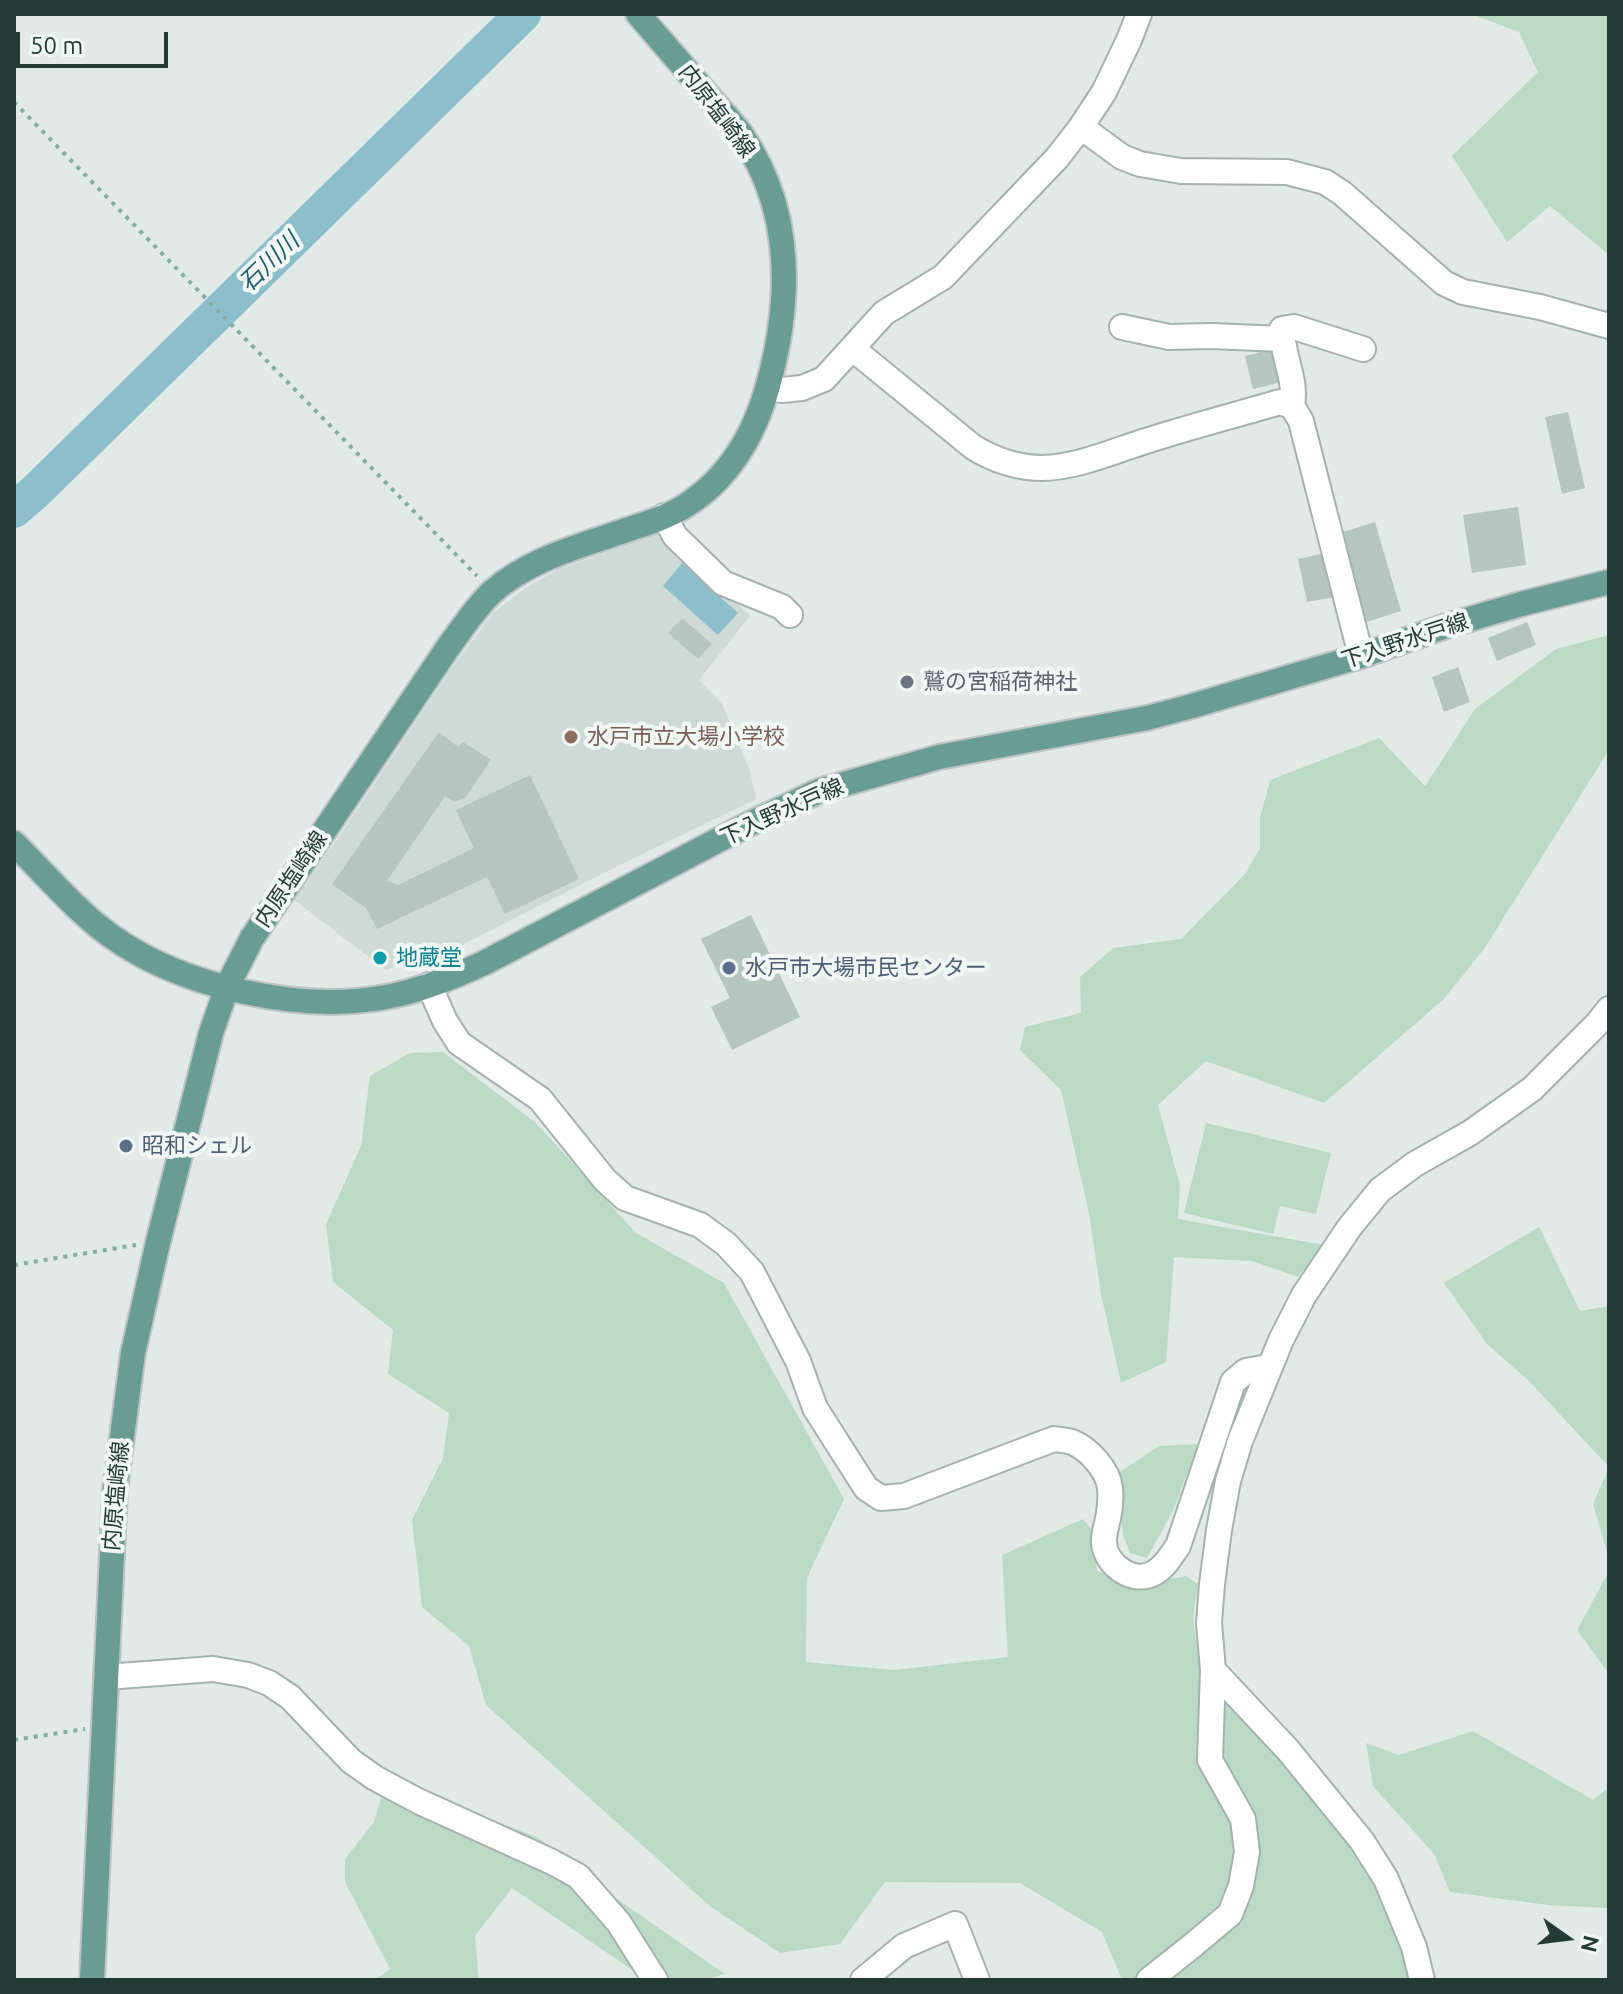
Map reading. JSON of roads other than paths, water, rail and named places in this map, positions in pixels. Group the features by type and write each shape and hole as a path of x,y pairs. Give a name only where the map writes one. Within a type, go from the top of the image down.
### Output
{"main road":[{"name":"内原塩崎線","path":"92,1980 115,1490 133,1353 211,1033 227,987 252,938 474,612 493,592 550,556 685,506 726,470 752,431 768,388 782,325 785,270 777,214 768,187 741,134 638,14"},
{"name":"下入野水戸線","path":"14,843 109,935 160,965 227,987 298,1001 343,1002 385,997 429,985 484,963 749,824 819,791 939,757 1147,718 1361,656 1446,626 1609,582"}],"street":[{"path":"768,388 802,388 824,379 884,313 943,277 1057,158 1081,127 1104,92 1139,14"},
{"path":"1081,127 1122,157 1140,164 1181,171 1287,172 1325,182 1453,288 1609,326"},
{"path":"1122,327 1169,337 1282,339"},
{"path":"1361,656 1301,421 1292,406 1294,393 1282,329 1294,327 1363,349"},
{"path":"853,349 973,447 988,456 1023,467 1046,468 1078,462 1280,402 1292,406"},
{"path":"664,516 675,536 723,583 782,607 790,615"},
{"path":"429,985 459,1043 540,1099 605,1180 625,1198 700,1225 726,1244 752,1272 798,1361 815,1408 866,1488 881,1498 904,1496 1054,1439 1072,1442 1103,1469 1110,1486 1104,1543 1108,1557 1117,1569 1128,1574 1151,1575 1165,1565 1178,1546 1233,1382 1246,1371 1268,1367"},
{"path":"1149,1980 1230,1914 1241,1886 1247,1852 1243,1819 1210,1760 1213,1670 1209,1623 1228,1481 1268,1367 1304,1295 1349,1228 1380,1190 1532,1089 1609,1009"},
{"path":"106,1677 213,1669 248,1675 269,1683 290,1697 351,1761 375,1778 578,1876 619,1923 655,1980"},
{"path":"1213,1670 1288,1750 1362,1841 1386,1879 1414,1947 1422,1980"},
{"path":"863,1980 904,1946 955,1924 977,1980"}],"water":[{"path":"682,563 738,613 718,635 663,586"}],"waterway":[{"name":"石川川","path":"14,510 523,14"}],"place":[{"name":"鷲の宮稲荷神社","path":"907,682"},
{"name":"水戸市立大場小学校","path":"571,737"},
{"name":"地蔵堂","path":"380,958"},
{"name":"水戸市大場市民センター","path":"729,968"},
{"name":"昭和シェル","path":"126,1146"}]}
